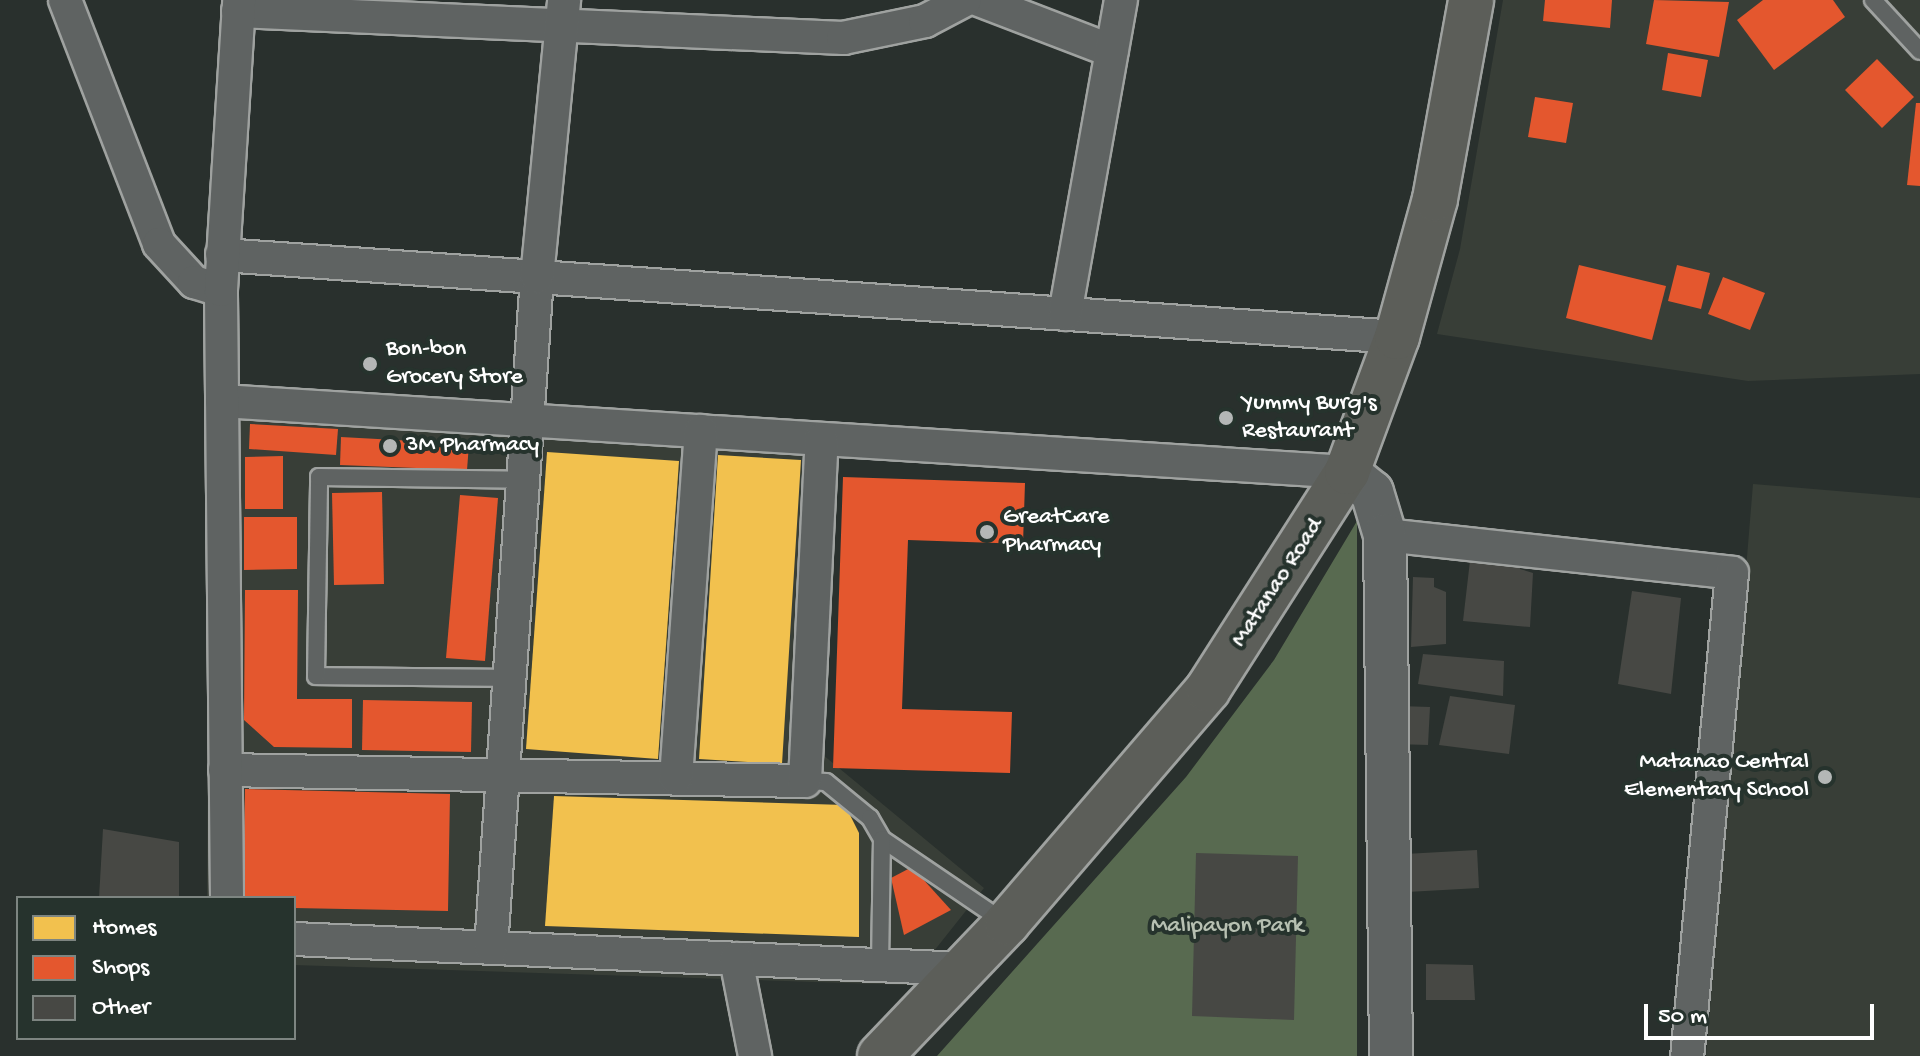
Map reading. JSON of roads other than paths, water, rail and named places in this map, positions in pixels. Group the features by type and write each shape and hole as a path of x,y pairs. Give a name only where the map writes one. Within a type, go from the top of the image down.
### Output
{"main road":[{"name":"Matanao Road","path":"880,1056 1007,923 1208,689 1347,472 1397,337 1435,199 1471,0"}],"street":[{"path":"65,0 159,244 194,282 221,290"},
{"path":"227,896 221,290 238,6 562,14 843,38 925,21 965,0"},
{"path":"979,0 1112,51"},
{"path":"1065,314 1121,0"},
{"path":"491,948 537,277 562,14"},
{"path":"222,255 1397,337"},
{"path":"222,401 1347,472 1372,492 1385,535 1391,1056"},
{"path":"676,778 701,431"},
{"path":"225,770 805,781 822,439"},
{"path":"1385,535 1732,573 1687,1056"},
{"path":"296,939 965,969"},
{"path":"736,959 755,1056"}],"lane":[{"path":"1873,0 1920,51"},
{"path":"510,678 316,676 319,477 523,480"},
{"path":"805,781 826,782 870,818 882,839 1007,923"},
{"path":"880,965 882,839"}],"place":[{"name":"Bon-bon Grocery Store","path":"370,364"},
{"name":"Yummy Burg's Restaurant","path":"1226,418"},
{"name":"3M Pharmacy","path":"390,446"},
{"name":"GreatCare Pharmacy","path":"987,532"},
{"name":"Matanao Central Elementary School","path":"1825,777"}],"park label":[{"name":"Malipayon Park","path":"1227,927"}]}
